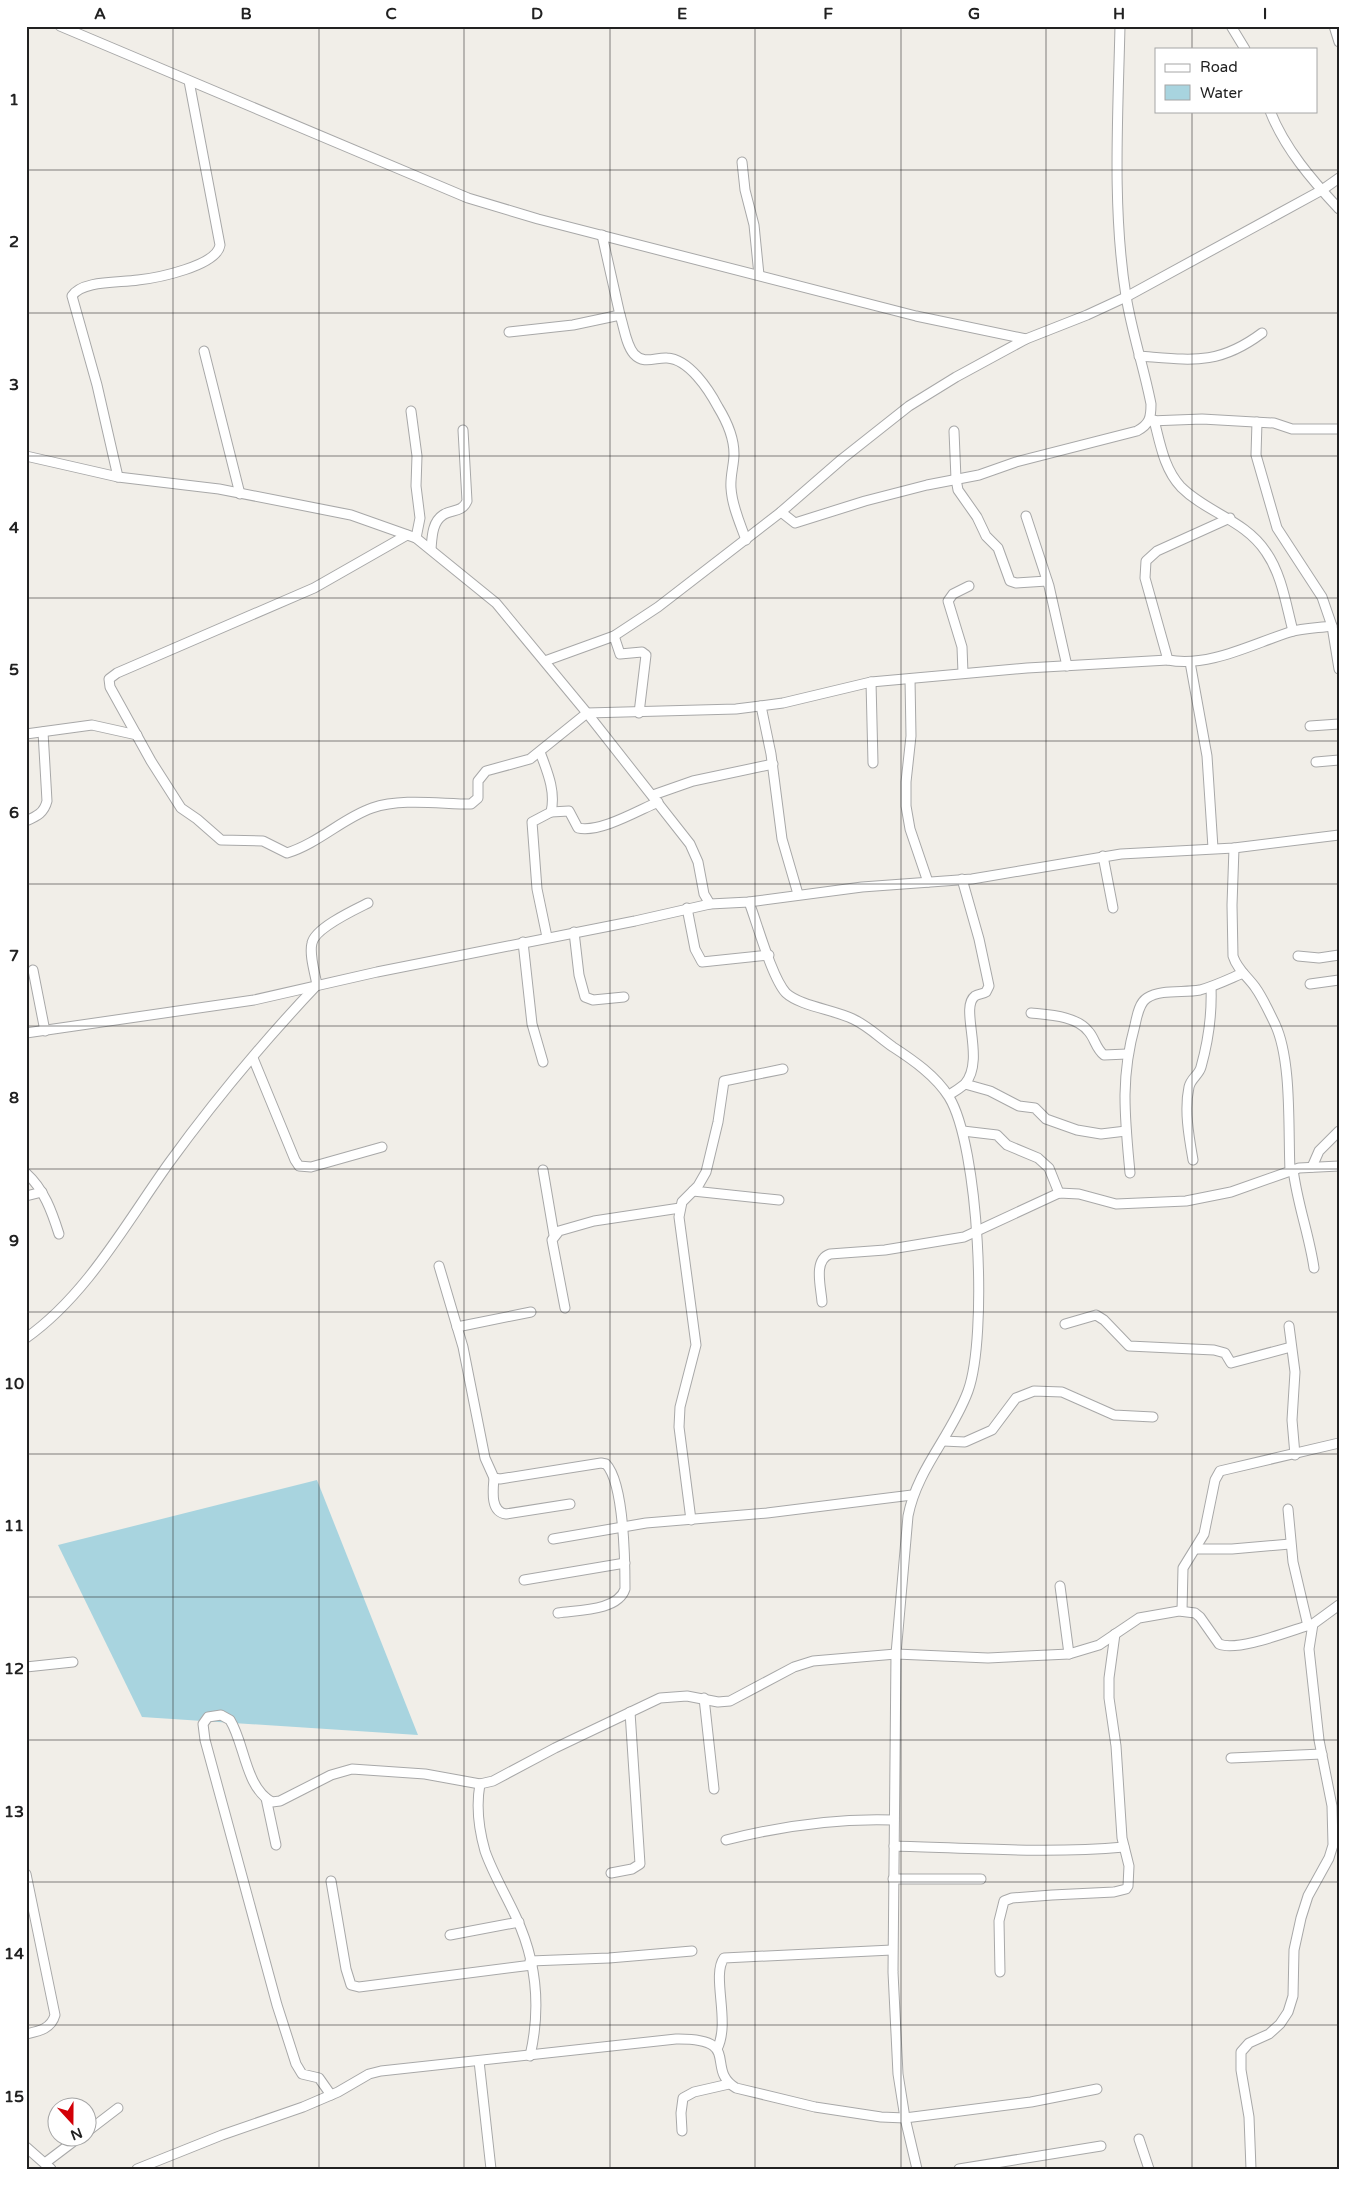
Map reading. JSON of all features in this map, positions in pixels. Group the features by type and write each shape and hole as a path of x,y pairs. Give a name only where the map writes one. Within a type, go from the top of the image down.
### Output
{"street":[{"path":"60,26 436,187 538,219 916,316 1026,339"},
{"path":"1120,26 1119,202 1126,297 1151,404 1152,420 1166,462 1180,486 1230,518 1252,535 1272,562 1278,575 1293,631"},
{"path":"1231,26 1244,48"},
{"path":"1334,26 1339,42"},
{"path":"118,477 97,385 72,296 75,291 86,286 140,280 198,265 214,257 219,252 220,245 189,81"},
{"path":"1271,112 1286,142 1322,190 1339,209"},
{"path":"742,162 745,190 754,225 759,275"},
{"path":"545,661 614,636 658,607 781,512 842,459 909,406 956,377 1026,339 1126,297 1322,190 1339,178"},
{"path":"602,235 620,315 634,354 642,360 667,358 676,360 688,368 701,382 718,408 730,434 734,452 731,489 734,508 746,540"},
{"path":"509,332 574,325 620,315"},
{"path":"1139,356 1193,360 1214,358 1233,352 1262,333"},
{"path":"204,351 240,494"},
{"path":"411,411 417,456 416,486 420,518 412,537 314,588 111,676 109,679 110,687 176,802 216,837 227,841 263,841 287,853 323,836 356,815 386,804 471,804 478,798 478,781 486,771 522,762 540,752 587,712 639,713 761,706 783,703 871,682 1067,666 1168,660 1190,662 1224,654 1293,631 1332,626"},
{"path":"781,512 795,523 865,501 1138,431 1152,420 1188,418 1278,423 1292,429 1339,429"},
{"path":"1257,422 1256,455 1276,528 1296,561 1314,583 1332,626 1339,670"},
{"path":"431,550 432,534 438,520 445,513 462,509 467,502 463,430"},
{"path":"954,431 956,479 961,495 977,517 986,536 998,548 1010,581 1016,583 1047,581"},
{"path":"26,456 118,477 219,489 352,515 412,537 431,550 496,603 587,712 680,829 695,854 704,894 710,904"},
{"path":"1026,516 1047,581 1067,666"},
{"path":"1168,660 1145,578 1146,561 1157,551 1230,518"},
{"path":"963,673 962,647 948,601 953,594 969,586"},
{"path":"614,636 620,654 642,652 646,655 639,713"},
{"path":"1190,662 1207,756 1213,848"},
{"path":"910,679 910,754 905,796 910,829 928,882"},
{"path":"871,682 873,763"},
{"path":"761,706 773,764 782,839 798,894"},
{"path":"1310,726 1339,724"},
{"path":"26,734 92,725 137,735"},
{"path":"26,821 41,814 48,801 43,732"},
{"path":"540,752 551,788 551,812"},
{"path":"1316,762 1339,760"},
{"path":"547,937 537,889 532,822 535,819 551,812 567,810 578,828 587,828 613,822 655,798 693,781 773,764"},
{"path":"26,1033 254,1000 317,985 710,904 749,902 798,894 962,880 1103,856 1148,851 1234,848 1339,835"},
{"path":"1234,848 1233,956 1235,963 1256,989 1266,1006 1276,1025 1284,1052 1291,1169 1298,1203 1308,1231 1314,1268"},
{"path":"1103,856 1113,908"},
{"path":"949,1096 965,1084 970,1075 975,1056 970,1020 971,1002 975,996 986,992 989,986 979,939 962,880"},
{"path":"749,902 782,987 790,995 861,1024 919,1065 949,1096 963,1132 977,1232 978,1302 974,1370 964,1399 943,1441 912,1495 908,1516 896,1654 892,1950 896,2049 905,2118 917,2169"},
{"path":"26,1338 53,1316 83,1282 173,1158 253,1058 317,985 312,948 314,936 323,928 368,903"},
{"path":"687,908 695,949 702,962 769,955"},
{"path":"574,932 585,997 593,1000 624,997"},
{"path":"523,942 532,1024 543,1062"},
{"path":"1298,956 1320,958 1339,955"},
{"path":"33,970 45,1031"},
{"path":"1130,1172 1124,1084 1127,1054 1138,1012 1147,998 1164,993 1211,987 1242,973"},
{"path":"1310,984 1339,980"},
{"path":"1192,1160 1188,1126 1188,1092 1191,1082 1201,1068 1210,1018 1211,987"},
{"path":"1031,1013 1077,1022 1090,1032 1104,1055 1127,1054"},
{"path":"253,1058 295,1160 300,1166 312,1167 382,1147"},
{"path":"691,1520 679,1427 680,1407 696,1345 680,1228 680,1208 682,1202 703,1180 706,1172 718,1122 724,1081 783,1069"},
{"path":"965,1084 990,1091 1019,1106 1035,1108 1046,1119 1077,1130 1101,1134 1126,1131"},
{"path":"1312,1167 1319,1151 1339,1131"},
{"path":"963,1132 997,1135 1007,1145 1038,1158 1049,1168 1059,1193"},
{"path":"822,1302 819,1270 820,1261 824,1256 927,1244 977,1232 1059,1193 1080,1194 1116,1204 1186,1201 1231,1192 1291,1169 1339,1166"},
{"path":"543,1170 554,1235 553,1246 566,1308"},
{"path":"26,1173 42,1192 60,1234"},
{"path":"26,1196 42,1192"},
{"path":"693,1192 779,1200"},
{"path":"554,1235 565,1228 594,1221 680,1208"},
{"path":"439,1266 457,1327 473,1394 485,1458 494,1478 493,1498 497,1511 506,1514 570,1504"},
{"path":"457,1327 531,1312"},
{"path":"1065,1324 1096,1315 1101,1316 1129,1346 1214,1350 1225,1353 1232,1363 1291,1346"},
{"path":"1289,1326 1295,1372 1292,1420 1295,1455"},
{"path":"943,1441 965,1442 992,1430 1016,1398 1034,1391 1062,1392 1114,1415 1153,1417"},
{"path":"1182,1611 1184,1568 1204,1534 1215,1480 1220,1471 1295,1455 1339,1443"},
{"path":"494,1478 500,1479 601,1463 606,1464 612,1473 623,1526 625,1563 625,1589 623,1596 618,1601 558,1613"},
{"path":"552,1539 623,1526 767,1513 912,1495"},
{"path":"1251,2169 1249,2117 1240,2065 1241,2052 1249,2043 1269,2034 1280,2024 1288,2012 1292,1996 1294,1950 1300,1923 1308,1896 1335,1853 1333,1819 1322,1754 1310,1649 1310,1625 1290,1544 1288,1509"},
{"path":"1195,1549 1232,1549 1290,1544"},
{"path":"524,1580 625,1563"},
{"path":"1060,1586 1069,1654"},
{"path":"331,2095 319,2078 302,2074 290,2047 258,1938 205,1740 204,1720 208,1717 221,1715 230,1720 253,1780 266,1798 272,1802 280,1801 326,1778 352,1769 381,1770 447,1778 477,1784 504,1776 555,1748 660,1698 686,1696 718,1702 730,1701 794,1667 813,1661 896,1654 1002,1658 1069,1654 1099,1644 1139,1618 1182,1611 1195,1613 1200,1617 1219,1644 1223,1646 1244,1644 1310,1625 1339,1605"},
{"path":"1000,1972 999,1921 1004,1901 1012,1898 1114,1892 1126,1889 1130,1878 1124,1848 1116,1746 1109,1698 1109,1678 1115,1634"},
{"path":"26,1667 73,1662"},
{"path":"704,1698 714,1789"},
{"path":"611,1873 632,1869 640,1864 630,1712"},
{"path":"1231,1758 1322,1754"},
{"path":"477,1784 481,1837 484,1851 519,1922 531,1963 537,2003 535,2033 530,2056"},
{"path":"266,1798 276,1845"},
{"path":"726,1840 799,1825 863,1819 894,1820"},
{"path":"894,1846 970,1847 1013,1851 1124,1848"},
{"path":"26,1874 55,2015 53,2022 47,2027 26,2034"},
{"path":"893,1879 981,1879"},
{"path":"331,1881 346,1969 352,1985 359,1987 531,1963 692,1951"},
{"path":"450,1935 519,1922"},
{"path":"717,2049 723,2034 720,1978 721,1962 724,1958 892,1950"},
{"path":"137,2169 331,2095 369,2074 382,2070 415,2065 530,2056 676,2039 706,2041 717,2049 729,2084 736,2088 815,2107 880,2117 905,2118 1032,2102 1097,2089"},
{"path":"479,2060 491,2169"},
{"path":"682,2131 681,2113 683,2098 694,2092 729,2084"},
{"path":"98,2123 118,2108"},
{"path":"1140,2139 1150,2169"},
{"path":"959,2169 1101,2146"},
{"path":"26,2147 48,2166 67,2148"}],"water":[{"path":"317,1480 418,1735 142,1717 58,1545"}]}
